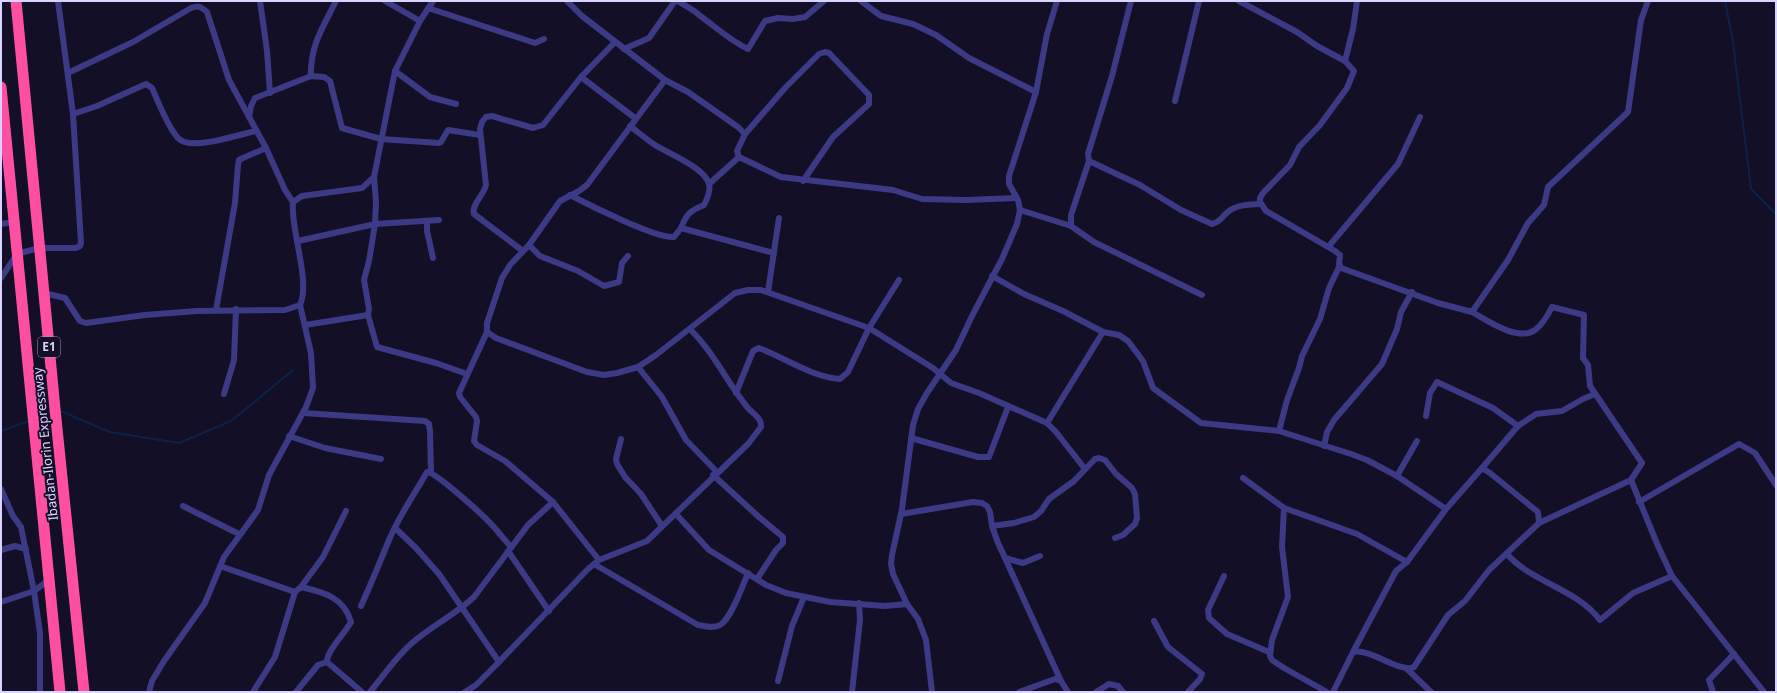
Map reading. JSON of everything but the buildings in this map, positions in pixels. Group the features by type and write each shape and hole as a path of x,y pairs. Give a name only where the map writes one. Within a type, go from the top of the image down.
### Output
{"highway":[{"name":"Ibadan-Ilorin Expressway","path":"16,1 84,692"},
{"name":"Ibadan-Ilorin Expressway","path":"1,87 2,117 14,222 60,692"}],"street":[{"path":"1,278 17,254 40,248 76,248 80,246 73,114 58,1"},
{"path":"260,1 267,51 270,93"},
{"path":"311,76 310,61 313,47 336,1"},
{"path":"385,1 420,21"},
{"path":"433,1 420,21 395,71 374,177 376,202 375,224 369,261 364,280 369,309 368,315 377,347 436,363 466,374"},
{"path":"567,1 582,16 614,42 665,80 688,92 738,127 745,134"},
{"path":"624,49 649,38 677,1 699,14 734,42 748,49 765,20 805,17 824,1"},
{"path":"861,1 881,16 907,22 936,35 969,58 1036,92"},
{"path":"932,692 926,640 918,619 907,604 893,574 891,564 902,514 913,425 918,409 927,392 956,350 992,276 1002,259 1017,224 1020,210 1018,200 1009,184 1009,176 1036,92 1047,34 1057,1"},
{"path":"1071,226 1071,215 1089,161 1088,154 1112,76 1131,1"},
{"path":"1175,100 1199,1"},
{"path":"1345,61 1353,29 1357,1"},
{"path":"1472,312 1508,260 1528,223 1544,205 1548,187 1628,112 1641,20 1648,1"},
{"path":"1243,2 1345,61 1354,71 1352,80 1320,125 1299,147 1290,165 1260,198 1261,204 1266,211 1329,246 1340,255 1340,265 1329,288 1320,319 1302,356 1300,368 1292,386 1279,431"},
{"path":"68,73 133,42 191,8 200,6 207,12 229,80 266,148 285,190 293,202 293,214 298,241 302,286 302,300 300,305 311,353 313,388 302,413 269,475 258,510 250,523 239,534 220,566 204,603 152,680 149,692"},
{"path":"428,8 535,43 544,39"},
{"path":"523,251 474,214 473,207 485,192 486,185 480,135 482,122 486,117 492,116 533,128 543,125 581,77 614,42"},
{"path":"803,180 833,137 869,104 870,100 869,95 829,53 825,52 819,54 785,88 745,134 737,151 739,157 781,177 803,180 893,190 922,199 966,200 1016,198"},
{"path":"395,71 430,97 456,104"},
{"path":"249,118 251,106 255,98 311,76 324,77 330,81 342,128 381,139 439,143 442,141 446,132 451,130 480,135"},
{"path":"581,77 635,118"},
{"path":"665,80 635,118 587,185 560,201 529,245 510,265 502,278 487,324 487,332 466,374 459,395 476,417 474,441 505,461 553,502 596,562 610,575 698,625 715,627 726,620 748,573"},
{"path":"73,114 97,106 146,84 152,88 173,130 181,140 189,143 207,143 256,131"},
{"path":"1329,246 1398,164 1420,117"},
{"path":"570,196 615,217 658,234 670,237 674,237 681,228 684,219 690,211 704,205 708,195 709,184 704,176 695,168 655,145 630,126"},
{"path":"216,310 235,203 239,160 266,148"},
{"path":"709,184 739,157"},
{"path":"1089,161 1140,185 1181,210 1212,224 1218,223 1228,211 1238,207 1261,204"},
{"path":"293,202 302,196 362,188 374,177"},
{"path":"1020,210 1071,226 1094,242 1202,294"},
{"path":"768,292 779,218"},
{"path":"298,241 375,224 439,220"},
{"path":"427,221 427,231 433,258"},
{"path":"1,224 14,222"},
{"path":"681,228 774,253"},
{"path":"529,245 540,256 578,271 604,286 618,282 622,264 628,256"},
{"path":"1340,265 1341,268 1412,292 1438,303 1472,312 1494,325 1521,334 1535,330 1552,308 1584,315 1583,358 1588,365 1590,386 1642,463 1631,480 1539,522 1507,554 1488,570 1462,604 1448,614 1414,667 1407,669"},
{"path":"992,276 1024,294 1063,311 1103,332 1119,335 1128,341 1143,361 1153,388 1200,423 1279,431 1367,460 1397,476 1446,509"},
{"path":"736,393 756,349 767,351 809,370 840,379 848,372 869,328 899,280"},
{"path":"487,332 496,338 587,372 604,376 638,367 656,356 735,293 748,290 768,292 869,328 950,383 979,393 1047,423 1056,432 1085,470"},
{"path":"1324,446 1327,432 1334,420 1382,364 1397,329 1401,312 1412,292"},
{"path":"44,293 65,298 80,321 86,323 145,315 216,310 285,310 300,305"},
{"path":"224,394 234,360 236,309"},
{"path":"305,325 368,315"},
{"path":"465,692 476,685 596,562 647,541 715,474 748,444 761,427 760,420 736,393 714,356 690,329"},
{"path":"1047,423 1103,332"},
{"path":"638,367 662,397 686,440 715,474 759,517 783,537 783,543 773,554 757,579"},
{"path":"1426,416 1430,393 1437,382 1493,408 1518,426"},
{"path":"1333,692 1396,571 1407,562 1446,509 1518,426 1536,414 1562,411 1595,394"},
{"path":"911,438 978,457 990,457 1008,407"},
{"path":"302,413 425,421 428,424 430,431 431,473"},
{"path":"290,436 325,448 381,459"},
{"path":"621,439 616,459 617,464 625,477 641,494 662,526"},
{"path":"1397,476 1417,441"},
{"path":"1639,502 1739,444 1755,453 1776,485"},
{"path":"992,526 1014,523 1034,516 1041,511 1049,499 1074,481 1095,459 1099,458 1105,460 1116,474 1132,488 1135,494 1137,518 1135,524 1123,536 1114,538"},
{"path":"1482,468 1538,512 1539,522"},
{"path":"361,606 395,528 427,472 431,473 448,485 492,525 510,549 549,611"},
{"path":"1243,478 1284,508 1357,534 1407,562"},
{"path":"1631,480 1639,502 1672,576 1764,692"},
{"path":"1,489 13,516 21,527 26,549 40,634 40,692"},
{"path":"370,692 393,662 411,643 431,628 463,608 474,598 528,525 553,502"},
{"path":"902,514 973,502 982,503 987,506 990,512 992,526 1005,558 1061,681 1068,692"},
{"path":"183,506 239,534"},
{"path":"1284,508 1282,547 1288,597 1269,652 1272,660 1327,692"},
{"path":"253,692 275,657 295,592 301,587 323,557 346,511"},
{"path":"676,514 709,550 757,579 786,593 804,598 830,602 885,606 907,604"},
{"path":"395,528 415,547 439,574 499,662"},
{"path":"1,550 15,546 26,549"},
{"path":"1507,554 1516,564 1555,585 1593,612 1600,620 1633,593 1672,576"},
{"path":"1005,558 1023,563 1040,556"},
{"path":"220,566 295,592"},
{"path":"1224,576 1208,610 1209,618 1227,634 1269,652"},
{"path":"1,602 34,591 49,580"},
{"path":"301,587 318,591 330,596 343,605 348,611 351,622 328,654 327,662"},
{"path":"778,682 792,626 804,598"},
{"path":"852,692 855,677 860,620 859,603"},
{"path":"1154,621 1168,647 1202,674 1200,680 1188,692"},
{"path":"1353,652 1359,651 1370,654 1407,669 1431,692"},
{"path":"1713,692 1709,680 1734,654"},
{"path":"296,692 318,665 327,662"},
{"path":"327,662 362,692"},
{"path":"1019,692 1048,680 1055,679 1061,681"},
{"path":"1096,692 1109,684 1118,686 1123,692"}],"waterway":[{"path":"1725,1 1733,42 1751,189 1776,214"},
{"path":"58,410 110,432 179,443 231,421 293,370"},
{"path":"37,417 51,411"},
{"path":"1,431 29,421"}]}
